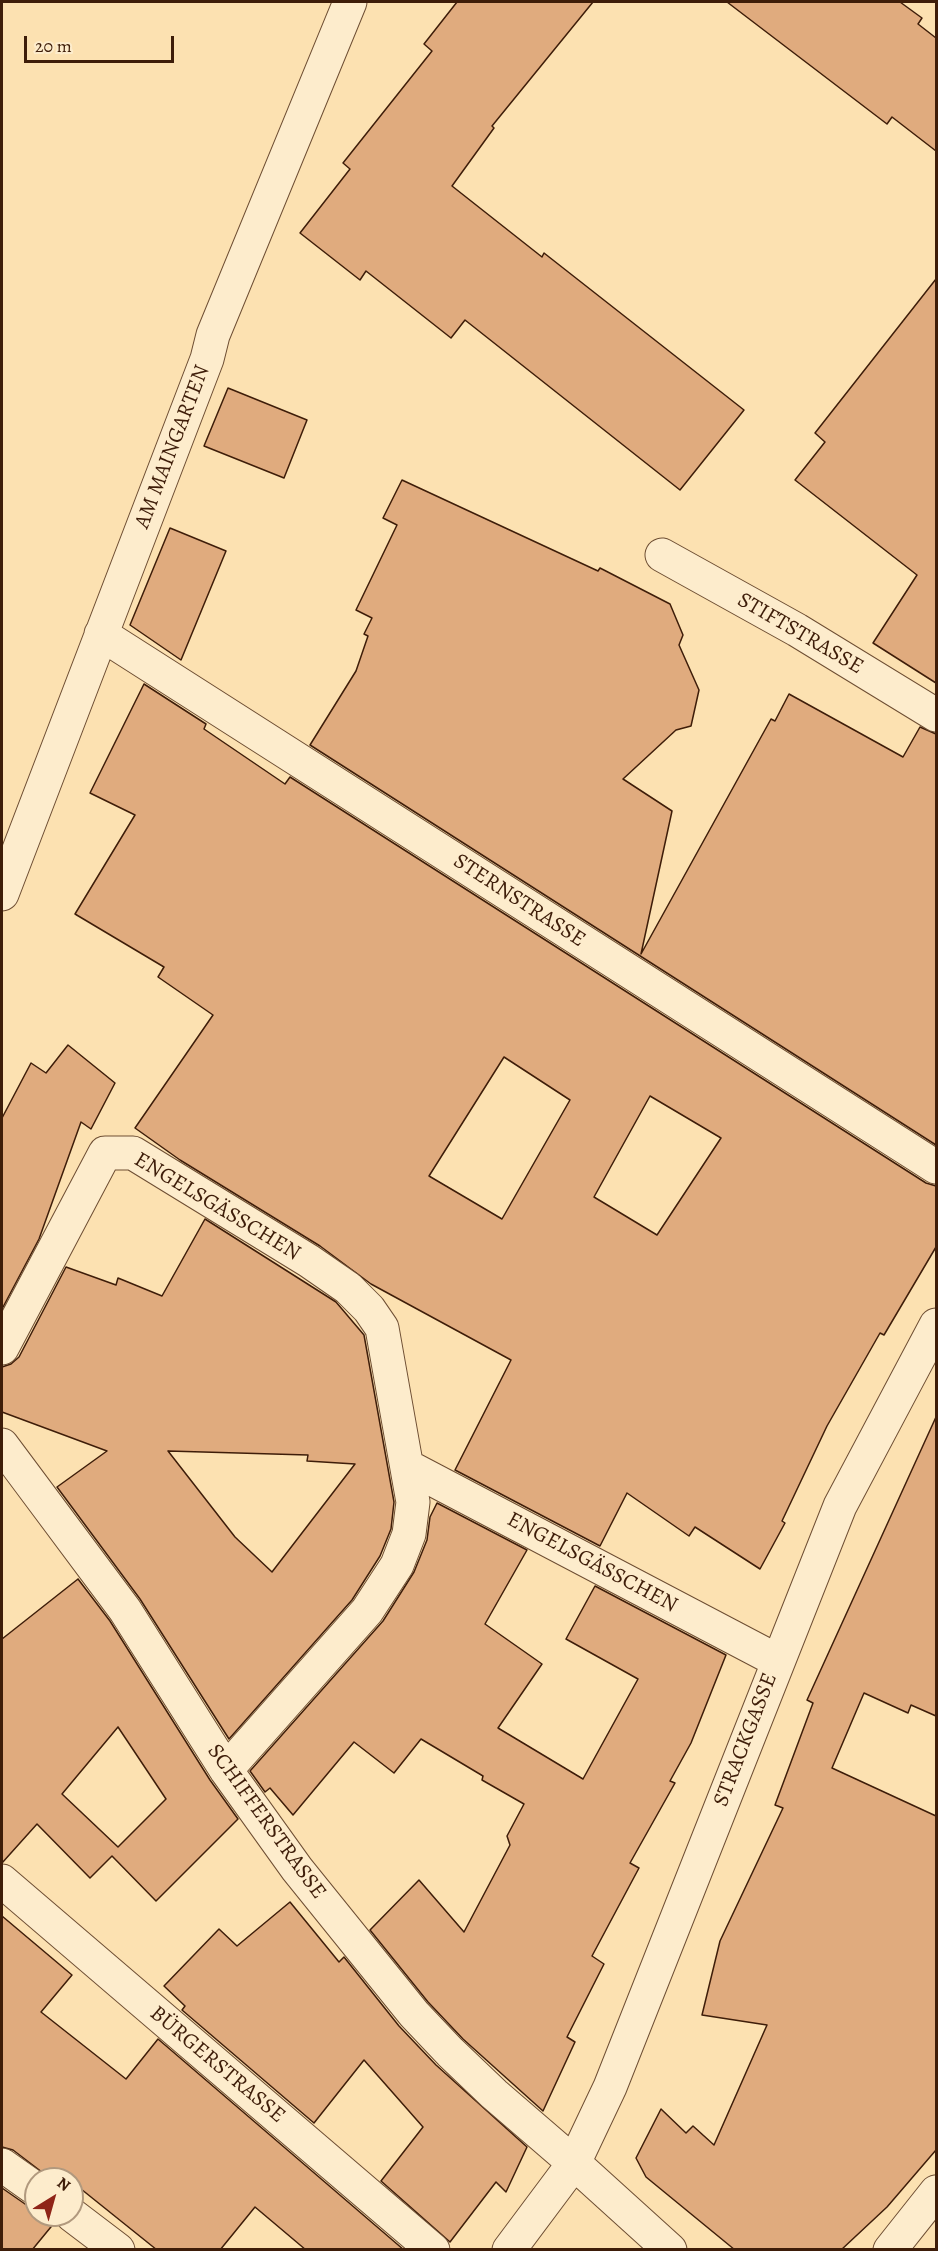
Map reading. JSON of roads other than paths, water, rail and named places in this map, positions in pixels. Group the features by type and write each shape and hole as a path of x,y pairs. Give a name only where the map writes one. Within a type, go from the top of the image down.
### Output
{"street":[{"name":"AM MAINGARTEN","path":"2,894 207,359 213,335 350,2"},
{"name":"STIFTSTRASSE","path":"662,555 797,630 936,715"},
{"name":"STERNSTRASSE","path":"101,634 936,1167"},
{"name":"ENGELSGÄSSCHEN","path":"2,1348 105,1153 133,1153 309,1261 348,1288 369,1309 382,1328 413,1503 409,1534 397,1565 367,1611 226,1770"},
{"name":"STRACKGASSE","path":"509,2250 574,2163 610,2087 840,1506 936,1325"},
{"name":"SCHIFFERSTRASSE","path":"2,1445 125,1610 226,1770 297,1869 414,2014 494,2094 669,2250"},
{"name":"ENGELSGÄSSCHEN","path":"407,1466 778,1661"},
{"name":"BÜRGERSTRASSE","path":"2,1881 434,2250"},
{"path":"2,2164 24,2180"},
{"path":"890,2250 936,2192"},
{"path":"84,2224 118,2250"}]}
